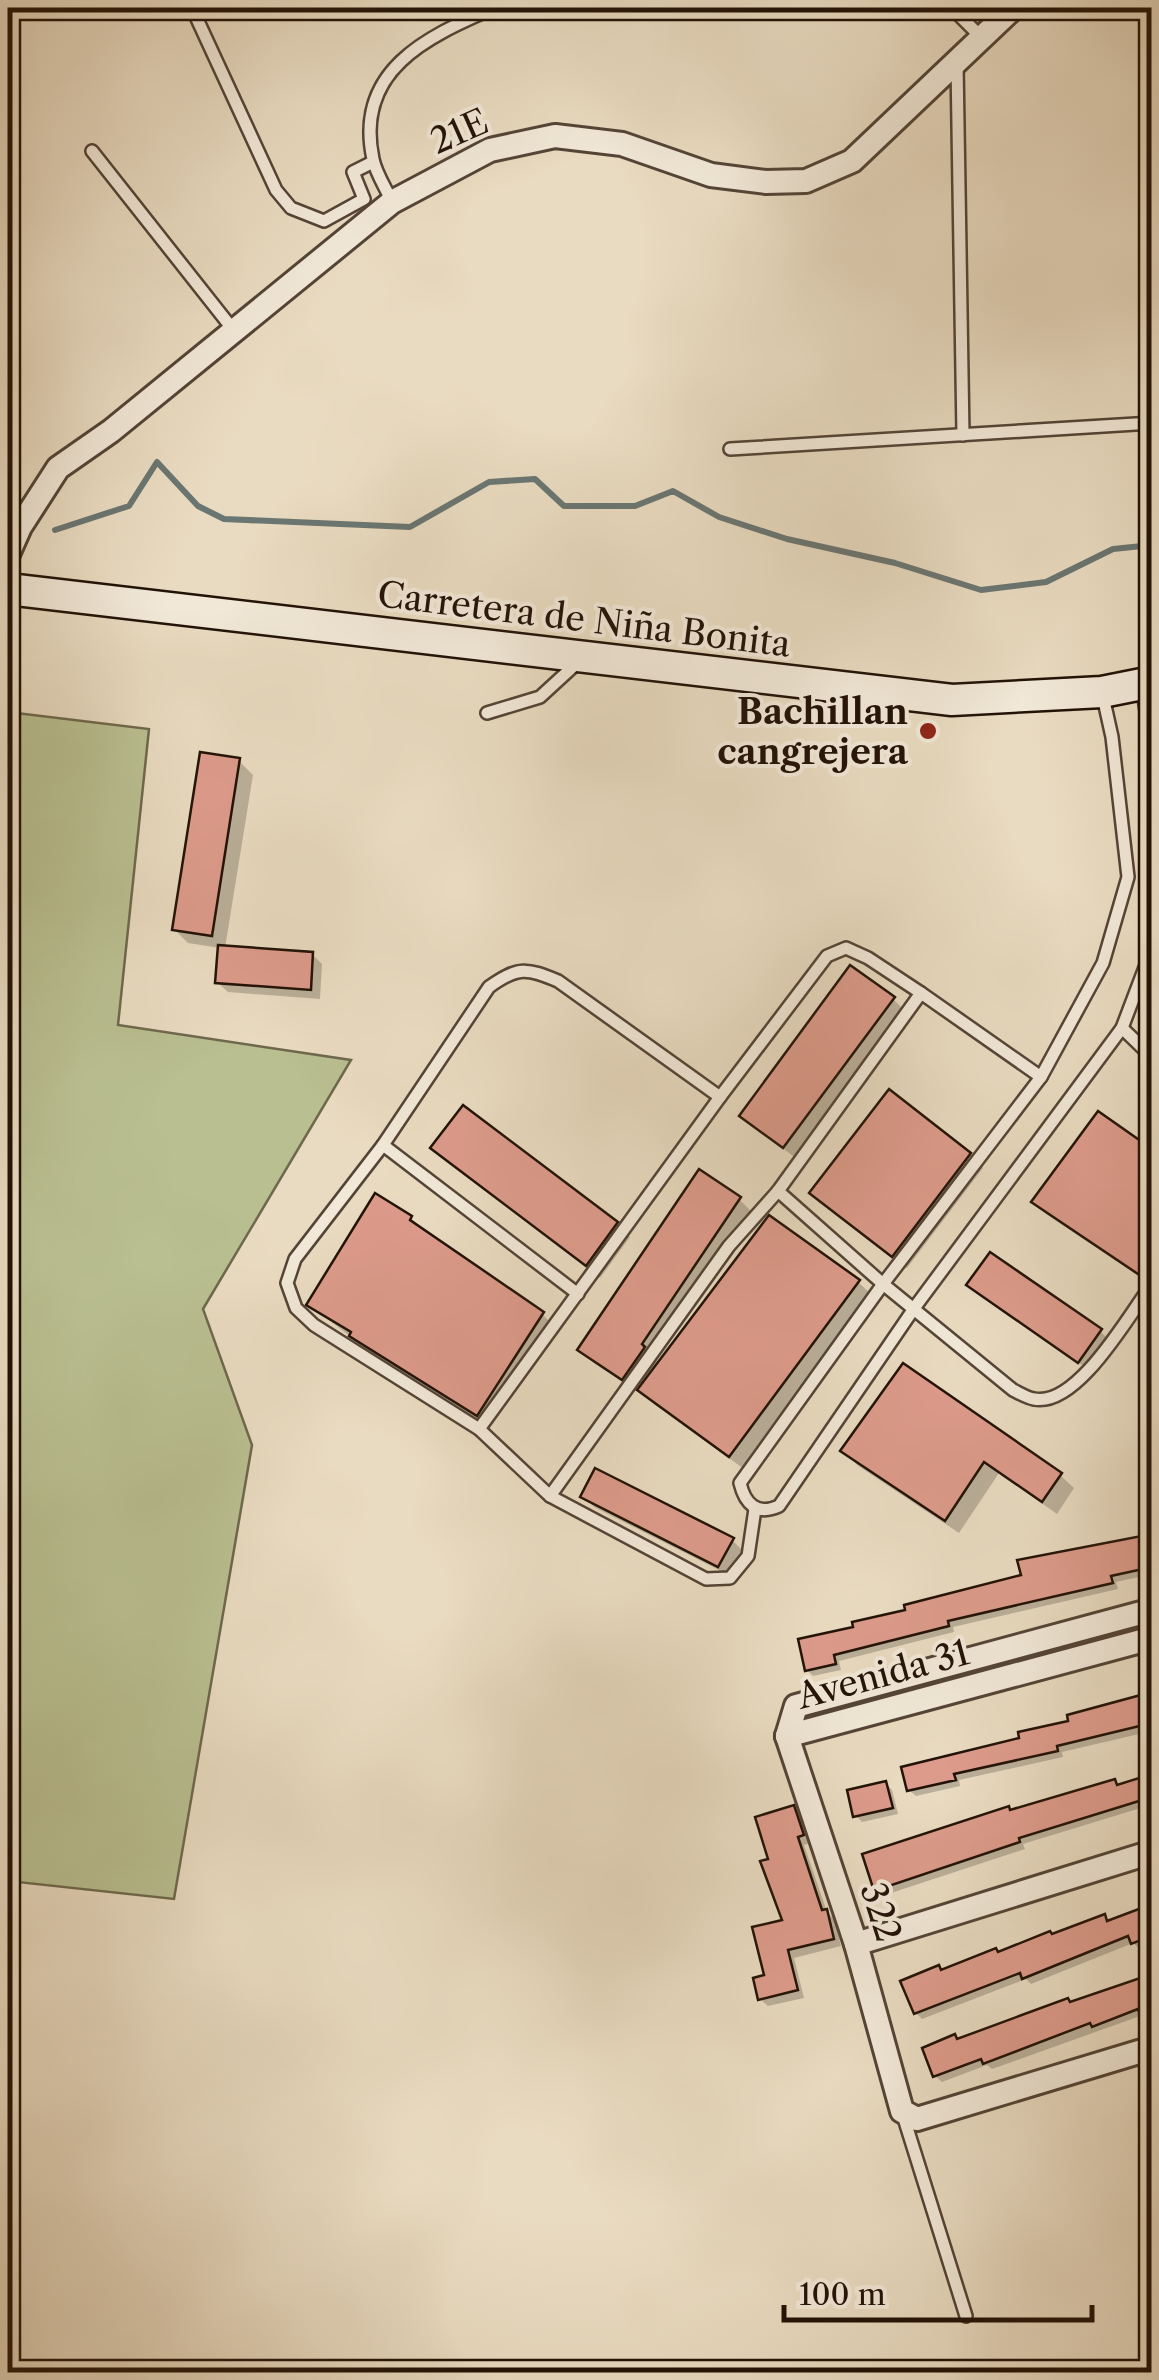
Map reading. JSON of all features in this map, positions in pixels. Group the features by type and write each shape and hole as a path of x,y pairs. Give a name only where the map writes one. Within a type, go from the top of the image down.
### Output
{"main road":[{"name":"Carretera de Niña Bonita","path":"8,589 952,700 1102,692 1146,683"}],"street":[{"name":"21E","path":"8,554 20,527 58,468 111,431 392,202 490,150 555,136 622,144 710,175 766,182 806,181 852,161 1013,8"},
{"name":"Avenida 31","path":"787,1736 796,1706 1152,1610"},
{"name":"Avenida 31","path":"787,1736 1152,1638"},
{"name":"322","path":"787,1736 910,2115"},
{"path":"856,1944 1152,1852"},
{"path":"910,2115 1152,2048"}],"lane":[{"path":"192,8 276,190 291,208 324,221 364,198 353,172 373,162"},
{"path":"392,202 373,162 370,125 386,73 444,29 494,8"},
{"path":"952,8 981,37"},
{"path":"956,59 963,435"},
{"path":"92,151 235,332"},
{"path":"730,449 1152,423"},
{"path":"487,714 540,697 584,657"},
{"path":"1146,683 1152,750"},
{"path":"1102,692 1112,737 1128,877 1103,962 1041,1077 882,1284 740,1483 744,1497 755,1509 768,1511 778,1506 915,1308 1122,1028 1152,949"},
{"path":"479,1429 827,956 846,948 868,958 1041,1077"},
{"path":"720,1097 558,981 530,970 508,973 489,987 383,1145 296,1260 287,1283 296,1308 314,1326 479,1429 550,1496 706,1579 730,1578 748,1556 755,1509"},
{"path":"550,1496 729,1246 778,1191 921,993"},
{"path":"1122,1028 1152,1058"},
{"path":"383,1145 578,1294"},
{"path":"778,1191 882,1284 1013,1390 1036,1400 1063,1394 1086,1375 1152,1284"},
{"name":"322","path":"910,2115 966,2316"}],"green space":[{"path":"8,712 149,729 118,1025 351,1060 203,1309 252,1445 174,1899 8,1881"}],"building":[{"path":"200,752 240,758 212,936 172,930"},
{"path":"218,945 313,952 311,990 215,983"},
{"path":"850,965 895,997 783,1148 739,1116"},
{"path":"889,1089 971,1153 892,1257 809,1193"},
{"path":"463,1105 618,1222 586,1266 430,1148"},
{"path":"1098,1111 1152,1149 1152,1261 1141,1276 1031,1202"},
{"path":"699,1169 741,1197 622,1380 577,1350"},
{"path":"375,1193 544,1312 477,1416 306,1305"},
{"path":"769,1215 860,1280 729,1457 637,1390"},
{"path":"990,1252 1102,1329 1078,1363 966,1285"},
{"path":"903,1363 1062,1473 1042,1502 984,1462 945,1521 840,1451"},
{"path":"595,1468 734,1538 718,1567 580,1497"},
{"path":"1152,1534 1152,1567 1111,1576 1113,1583 948,1621 949,1626 834,1655 836,1664 805,1671 798,1639 853,1627 852,1622 905,1610 904,1605 1021,1575 1017,1560"},
{"path":"1152,1692 1152,1723 1057,1746 1058,1751 954,1774 956,1780 907,1791 901,1767 1019,1738 1018,1732 1068,1721 1067,1715"},
{"path":"1152,1774 1152,1797 1019,1838 1020,1842 874,1891 862,1854 1009,1806 1010,1810 1115,1779 1117,1785"},
{"path":"886,1781 893,1808 853,1817 847,1790"},
{"path":"794,1805 804,1835 798,1837 822,1910 827,1909 834,1939 788,1950 798,1990 758,2000 753,1978 764,1975 752,1927 782,1920 760,1861 768,1859 755,1817"},
{"path":"1152,1904 1152,1936 1131,1944 1128,1936 1022,1979 1020,1973 914,2014 900,1981 939,1965 941,1970 996,1948 998,1952 1105,1914 1107,1921"},
{"path":"1152,1974 1152,2033 1147,2034 1138,2009 983,2064 981,2059 933,2077 922,2048 955,2034 957,2039 1068,1998 1070,2002"}],"waterway":[{"path":"55,530 129,506 157,462 198,506 224,519 410,527 489,482 535,479 564,506 635,506 673,491 719,517 787,539 895,563 981,590 1046,582 1113,549 1152,545"}],"place":[{"name":"Bachillan cangrejera","path":"928,731"}]}
